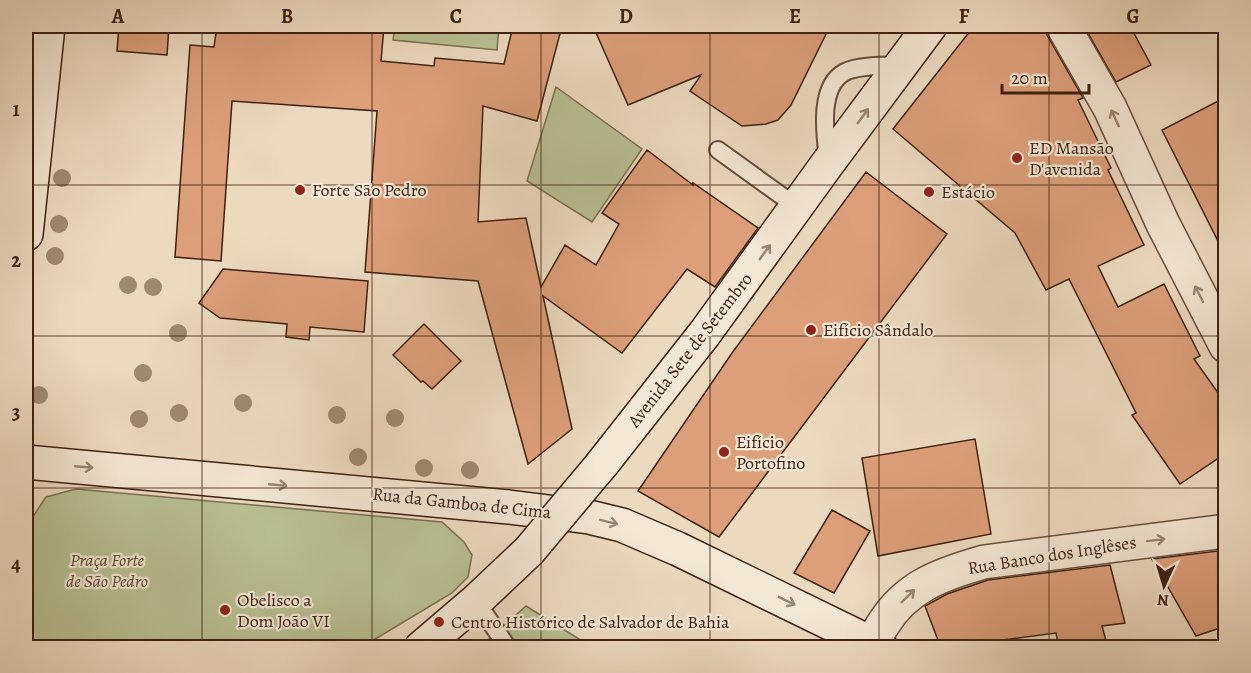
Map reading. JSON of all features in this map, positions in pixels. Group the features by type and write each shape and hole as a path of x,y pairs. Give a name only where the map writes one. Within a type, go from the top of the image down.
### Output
{"street":[{"path":"26,234 48,26"},
{"name":"Avenida Sete de Setembro","path":"421,648 529,551 602,464 705,333 930,26"},
{"path":"1063,26 1110,108 1163,224 1226,346"},
{"name":"Rua da Gamboa de Cima","path":"26,462 414,498 589,517 622,525 678,549 876,646"},
{"name":"Rua Banco dos Inglêses","path":"876,646 889,615 914,589 948,573 984,562 1226,531"}],"lane":[{"path":"828,163 824,120 828,97 835,80 846,71 900,65"},
{"path":"718,150 797,207"},
{"path":"476,601 508,648"}],"green space":[{"path":"395,26 499,26 497,50 393,40"},
{"path":"556,87 642,149 592,222 527,181"},
{"name":"Praça Forte de São Pedro","path":"76,489 442,522 464,542 472,555 468,577 452,593 362,647 26,647 32,518 46,497"},
{"path":"526,606 592,647 479,648"}],"building":[{"path":"119,26 169,26 167,55 117,51"},
{"path":"217,26 384,26 381,61 434,66 435,58 504,64 513,26 562,26 537,121 483,106 478,222 526,218 541,287 565,245 596,265 619,224 602,213 647,150 693,185 693,183 758,228 715,287 687,269 622,353 543,296 572,429 528,464 478,281 365,272 377,111 232,101 221,261 175,257 190,45 214,47"},
{"path":"593,26 830,26 791,105 778,120 766,124 742,126 690,91 701,75 628,105"},
{"path":"974,26 1044,26 1083,98 1078,100 1111,168 1108,170 1144,245 1098,266 1118,307 1164,284 1200,356 1194,359 1226,404 1226,453 1180,484 1132,415 1136,413 1069,279 1046,290 1015,233 893,129"},
{"path":"1084,26 1130,26 1151,65 1116,82"},
{"path":"1226,97 1226,257 1162,130"},
{"path":"866,172 947,234 719,537 638,491 732,353"},
{"path":"223,269 368,281 364,332 310,327 309,340 286,337 287,324 220,318 199,303"},
{"path":"424,324 461,361 432,389 423,381 421,382 393,355"},
{"path":"975,439 991,534 878,556 862,458"},
{"path":"832,510 870,531 834,593 794,573"},
{"path":"1226,550 1226,626 1196,636 1152,559"},
{"path":"1110,565 1125,623 1102,626 1108,648 1059,648 1056,633 1003,640 1005,648 941,648 925,606 947,594 988,580"}],"place":[{"name":"ED Mansão D'avenida","path":"1017,158"},
{"name":"Forte São Pedro","path":"300,190"},
{"name":"Estácio","path":"929,192"},
{"name":"Eifício Sândalo","path":"811,330"},
{"name":"Eifício Portofino","path":"724,452"},
{"name":"Obelisco a Dom João VI","path":"225,610"},
{"name":"Centro Histórico de Salvador de Bahia","path":"439,622"}]}
